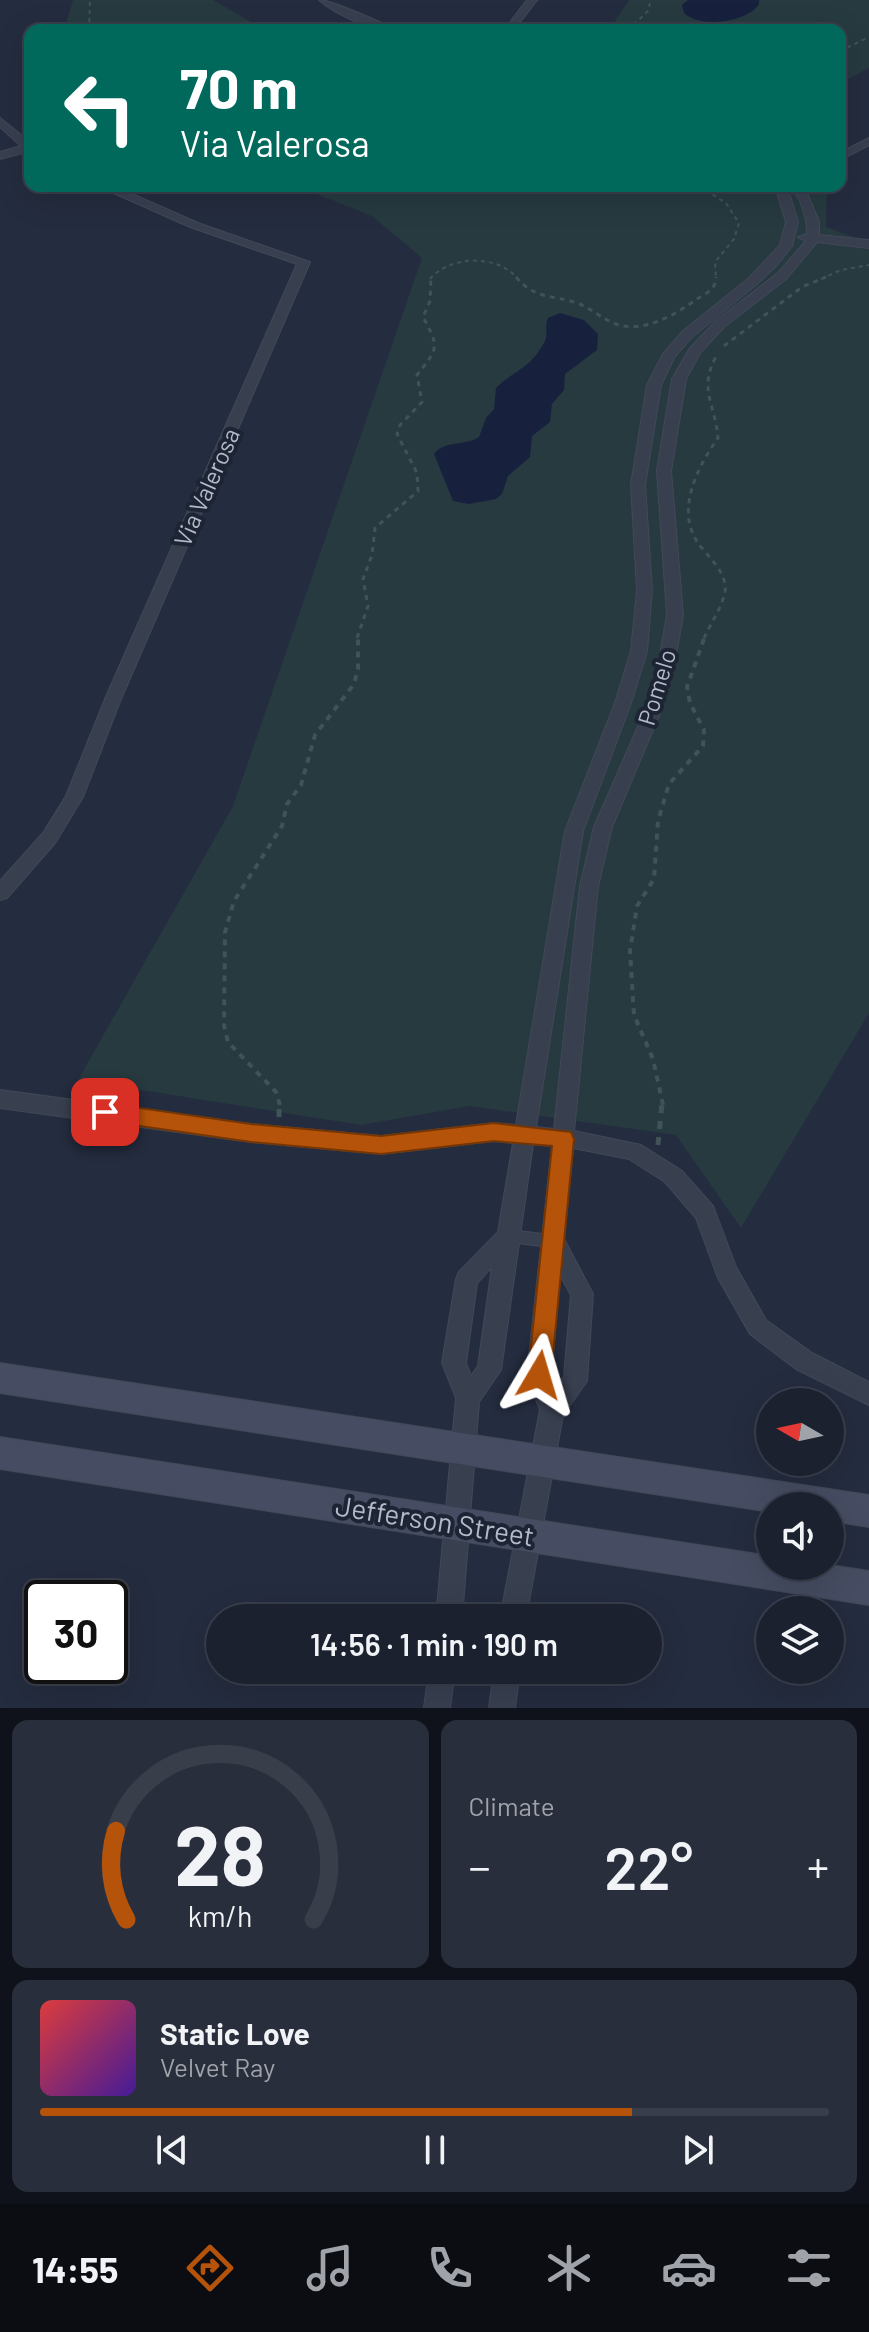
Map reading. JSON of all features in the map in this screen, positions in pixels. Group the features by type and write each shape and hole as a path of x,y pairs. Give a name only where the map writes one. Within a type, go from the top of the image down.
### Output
{"main road":[{"path":"0,1378 869,1511"},
{"name":"Jefferson Street","path":"0,1453 869,1588"}],"street":[{"path":"324,0 341,11 375,24"},
{"path":"514,24 532,0"},
{"path":"0,121 24,143"},
{"path":"846,154 869,141"},
{"path":"0,156 24,149"},
{"name":"Via Valerosa","path":"0,893 49,838 74,797 113,699 304,262 194,225 118,192"},
{"path":"783,192 792,216 790,236 869,244"},
{"path":"802,192 813,222 813,239"},
{"name":"Pomelo","path":"468,1398 489,1370 571,843 584,796 633,677 643,626 647,581 637,489 652,389 663,361 677,341 702,318 765,272 783,251 790,236"},
{"name":"Pomelo","path":"552,1410 539,1375 589,886 603,827 652,713 665,672 675,615 664,471 679,379 695,351 720,324 782,276 813,239"},
{"path":"0,1099 275,1135 381,1145 494,1132 526,1133 634,1151 673,1176 705,1213 726,1271 758,1327 804,1361 869,1394"},
{"name":"Pomelo","path":"450,1604 468,1398 454,1363 467,1279 508,1236"},
{"name":"Pomelo","path":"516,1604 552,1410 575,1381 582,1294 554,1242"},
{"path":"437,1708 440,1684"},
{"path":"502,1708 505,1684"}],"lane":[{"path":"508,1236 554,1242"}],"path":[{"path":"89,24 90,0"},
{"path":"634,24 649,10 650,0"},
{"path":"846,48 869,37"},
{"path":"275,1135 280,1105 276,1092 228,1042 224,1025 225,932 234,901 276,838 287,804 301,785 315,735 346,697 358,675 356,642 368,606 363,579 372,555 375,528 418,491 417,473 397,434 400,425 422,402 417,375 436,351 436,341 423,317 430,301 430,278 439,268 457,262 493,264 512,272 525,287 539,295 578,303 622,326 650,324 712,289 716,283 715,262 738,232 738,223 724,201 709,192"},
{"path":"654,1164 664,1110 653,1059 634,1015 630,951 637,906 654,879 658,821 669,784 703,746 706,738 706,730 688,699 687,690 696,655 725,592 723,575 697,541 690,523 697,470 718,438 707,399 707,375 723,346 780,306 797,290 841,270 869,265"}],"shaded area":[{"path":"73,0 213,0 255,24 66,24"},
{"path":"629,0 869,0 869,68 846,80 846,24 613,24"},
{"path":"311,192 827,192 826,227 869,243 869,1013 741,1228 676,1135 470,1106 361,1125 78,1080 233,806 422,258 372,216"}],"water":[{"path":"688,0 759,0 759,4 735,19 712,22 691,18 684,13 682,5"},
{"path":"560,313 584,320 598,334 597,350 565,374 564,390 552,404 550,422 532,436 530,457 508,476 502,494 496,499 469,504 453,501 434,454 449,445 479,437 486,418 494,409 496,388 533,359 545,340 548,318"}],"route":[{"path":"105,1112 251,1133 381,1145 494,1132 564,1139 539,1375"}]}
